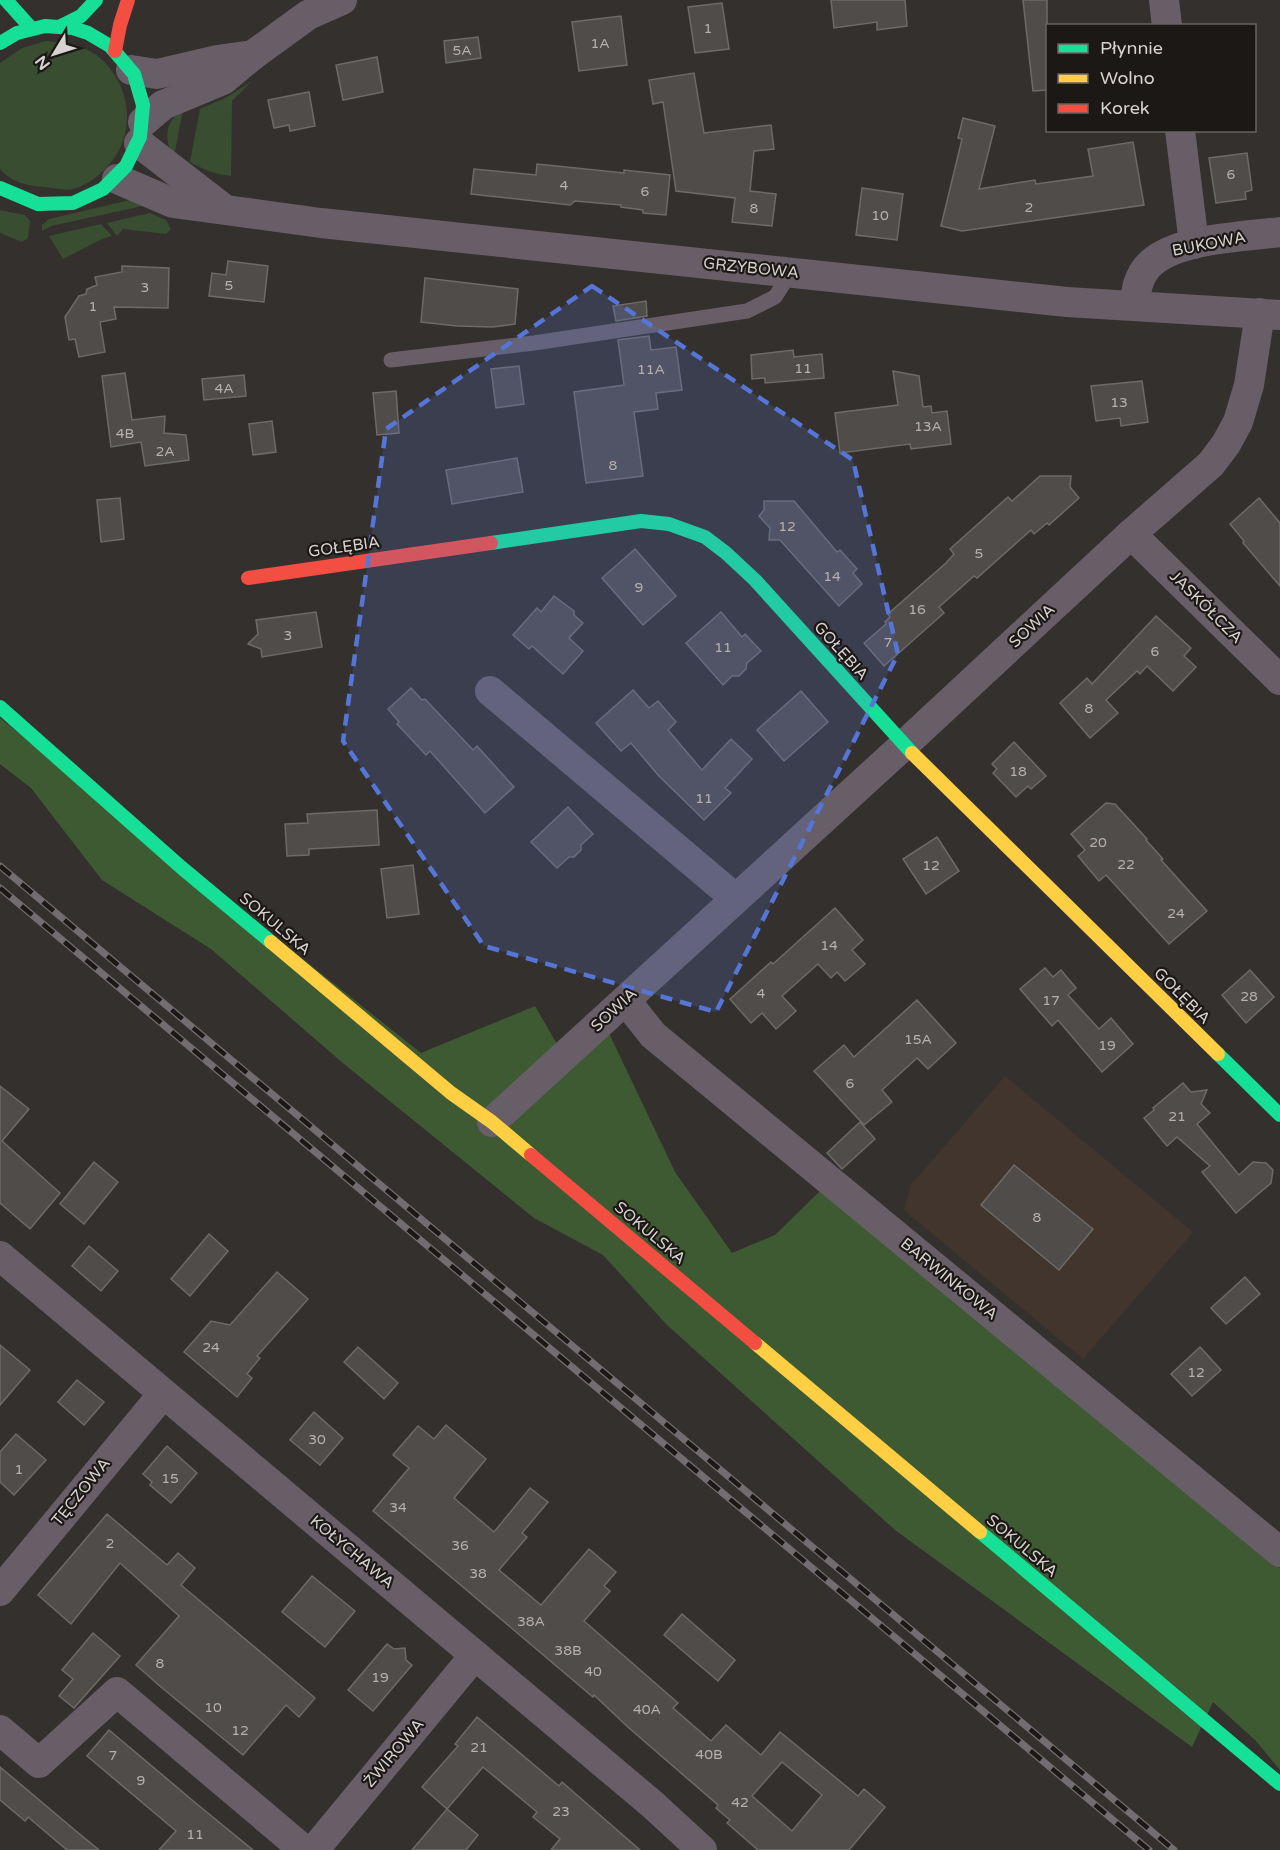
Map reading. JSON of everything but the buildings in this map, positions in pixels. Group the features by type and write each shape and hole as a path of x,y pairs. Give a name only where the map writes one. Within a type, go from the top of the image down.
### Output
{"street":[{"path":"6,0 31,28"},
{"path":"61,26 81,16 96,0"},
{"path":"123,61 117,32 128,0"},
{"path":"0,188 26,201 39,204 60,205 94,196 117,179 126,168 141,133 163,105 222,80 308,15 342,0"},
{"path":"1164,0 1167,24"},
{"path":"0,43 31,28 61,26 81,30 99,38 123,61 139,87 142,104 141,133"},
{"path":"123,61 157,74 217,60 253,55"},
{"path":"1180,132 1194,244"},
{"name":"GRZYBOWA","path":"141,133 223,208"},
{"name":"GRZYBOWA","path":"117,179 173,203 321,223 1067,302 1270,314"},
{"name":"BUKOWA","path":"1135,305 1137,285 1145,270 1157,257 1172,249 1280,232"},
{"name":"SOWIA","path":"492,1122 1131,534 1211,464 1226,444 1238,422 1270,314"},
{"name":"GOŁĘBIA","path":"248,578 640,521 669,524 705,537 755,580 904,745 1280,1115"},
{"name":"JASKÓŁCZA","path":"1131,534 1280,680"},
{"path":"490,691 735,898"},
{"name":"SOKULSKA","path":"0,707 182,868 452,1093 492,1122 1280,1784"},
{"name":"BARWINKOWA","path":"628,998 634,1011 653,1035 1280,1552"},
{"name":"KOŁYCHAWA","path":"0,1256 652,1804 702,1850"},
{"name":"TĘCZOWA","path":"0,1591 163,1394"},
{"name":"ŻWIROWA","path":"314,1850 475,1655"},
{"path":"0,1730 39,1763 117,1692 304,1850"}],"lane":[{"path":"391,360 534,343 747,311 775,297 791,272"}],"highlighted area":[{"path":"592,286 853,460 898,654 716,1012 484,946 343,741 386,429"}],"shaded area":[{"path":"1005,1076 1193,1232 1083,1359 904,1210 911,1185"}],"green space":[{"path":"46,41 78,46 95,54 108,66 117,79 127,110 127,127 123,142 115,157 94,179 73,189 63,190 26,185 10,178 0,169 0,63 22,48"},
{"path":"252,81 232,101 231,176 210,171 190,162 200,109 227,97"},
{"path":"183,110 174,156 167,137 169,125 172,119"},
{"path":"130,200 147,205 51,226 42,231 42,225 49,219"},
{"path":"0,210 25,215 30,221 28,238 22,242 0,233"},
{"path":"150,213 166,220 171,229 166,234 123,229 117,236 107,223"},
{"path":"101,224 112,236 63,259 49,236"},
{"path":"0,718 421,1053 535,1006 568,1063 607,1029 675,1172 732,1253 775,1235 820,1191 1280,1568 1280,1770 1256,1741 1213,1702 1192,1747 895,1530 667,1325 603,1255 534,1218 344,1064 211,949 102,880 31,788 0,764"}],"railway":[{"path":"0,866 1174,1850"},
{"path":"0,888 1149,1850"}],"traffic: fast":[{"path":"6,0 31,28"},
{"path":"61,26 81,16 96,0"},
{"path":"0,43 17,33 45,26 73,28 88,33 110,46 134,74 143,105 140,137 126,166 103,189 73,203 38,204 0,188"},
{"path":"491,543 641,521 669,524 705,537 755,580 912,753"},
{"path":"0,707 182,868 271,942"},
{"path":"1218,1054 1280,1115"},
{"path":"980,1532 1280,1784"}],"traffic: slow":[{"path":"912,753 1218,1054"},
{"path":"271,942 451,1093 492,1122 531,1155"},
{"path":"755,1343 980,1532"}],"traffic: jam":[{"path":"115,51 128,0"},
{"path":"248,578 491,543"},
{"path":"531,1155 755,1343"}]}
